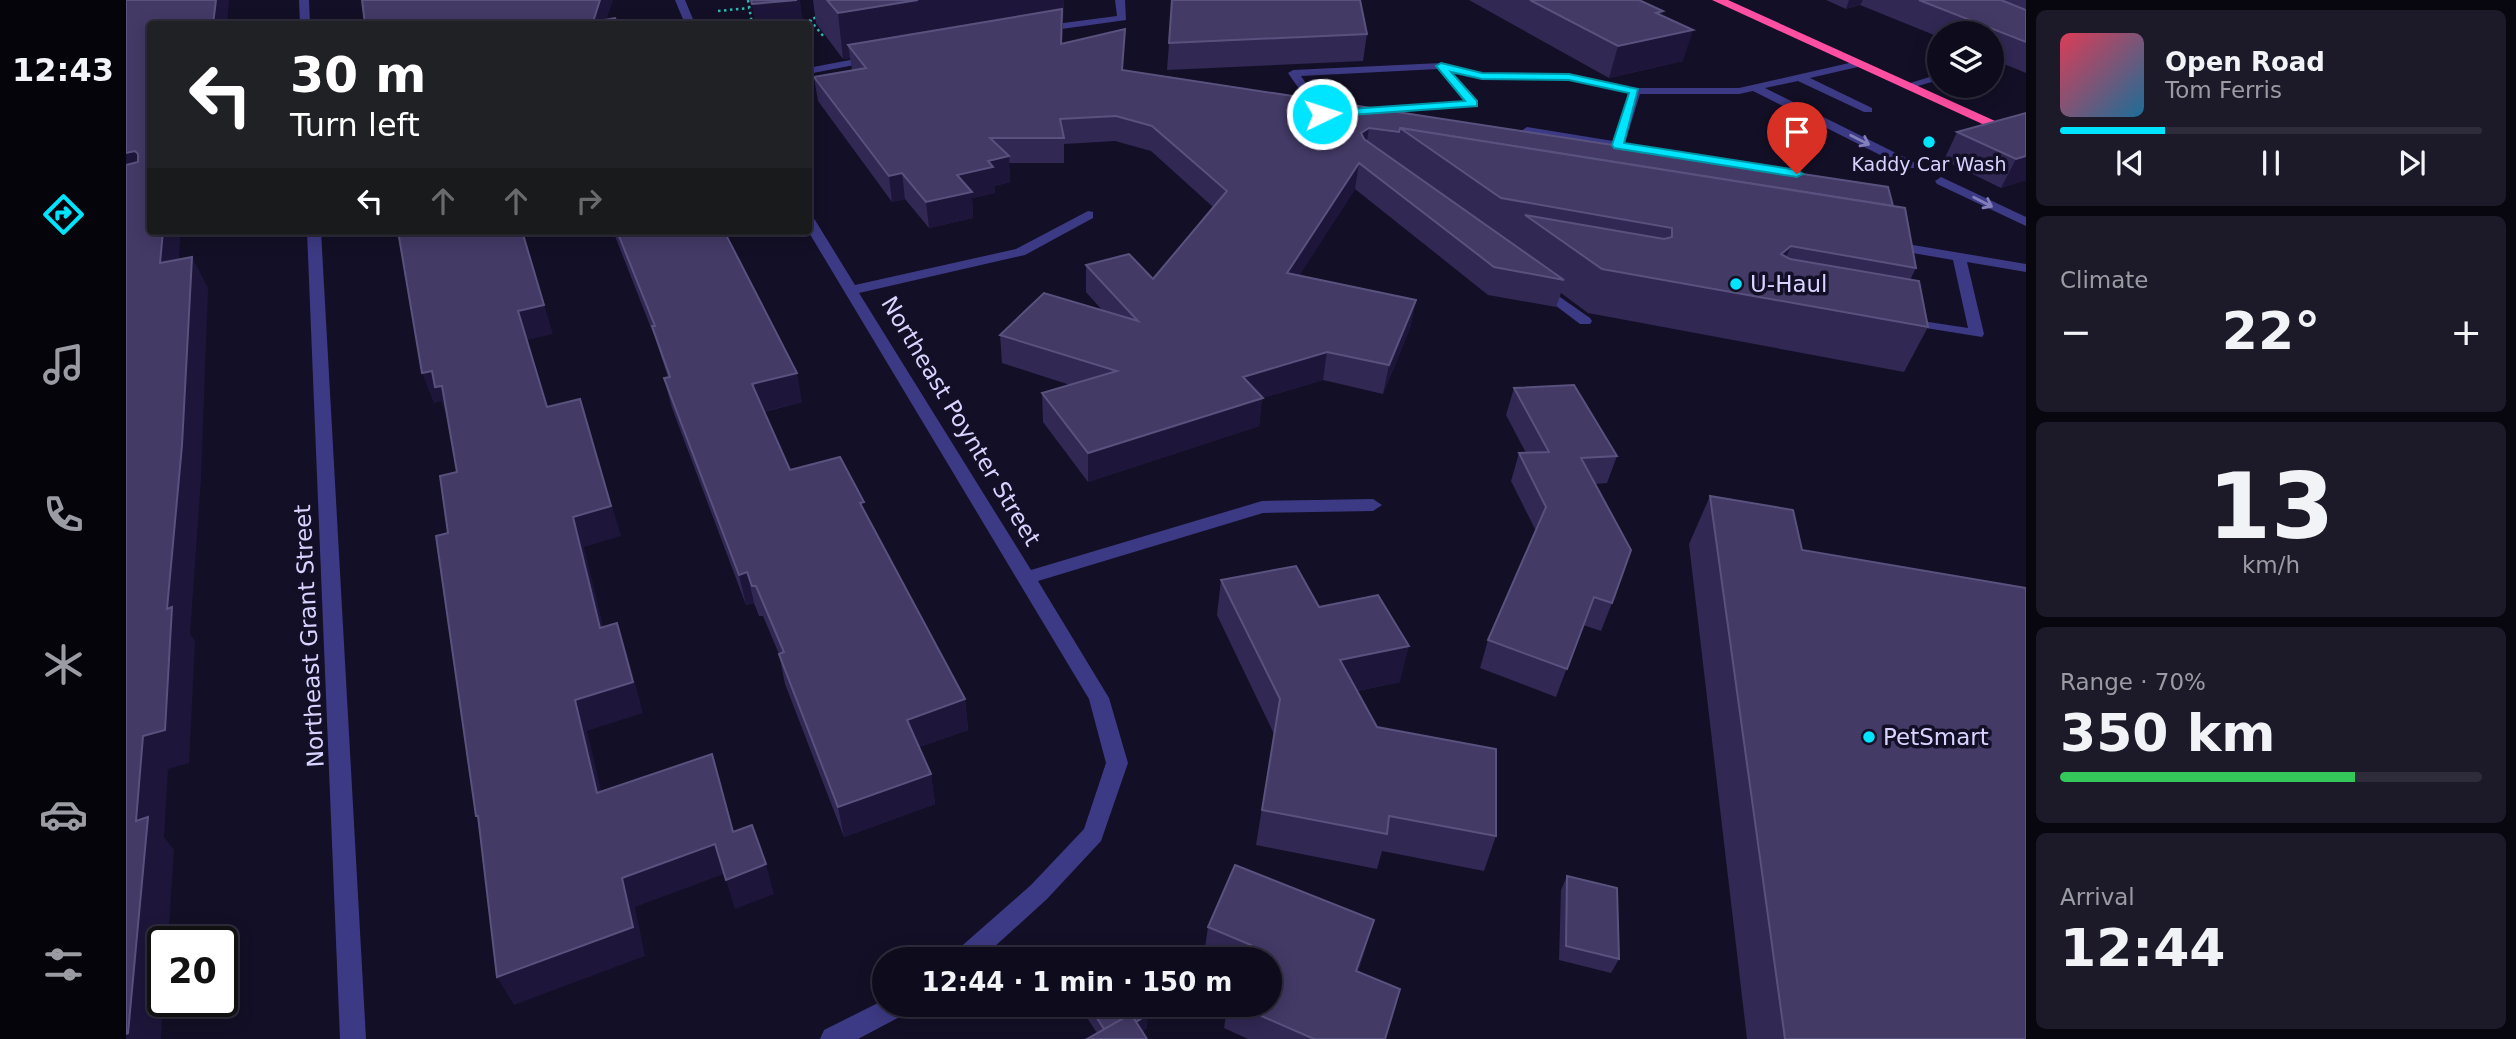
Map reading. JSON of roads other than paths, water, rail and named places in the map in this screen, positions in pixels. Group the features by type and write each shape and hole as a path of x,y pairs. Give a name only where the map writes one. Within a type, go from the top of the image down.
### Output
{"highway":[{"path":"1718,0 2026,140"}],"street":[{"path":"304,0 305,21"},
{"path":"680,0 689,21"},
{"path":"1033,30 1122,18 1120,0"},
{"path":"812,70 884,57"},
{"path":"1336,113 1322,114 1293,73 1441,66 1482,76 1569,77 1635,91 1739,91 1858,64"},
{"path":"1349,112 1473,104 1441,66"},
{"path":"1799,77 1868,110"},
{"path":"1907,86 1927,81"},
{"path":"1755,88 1910,165"},
{"path":"1618,145 1635,91"},
{"path":"1527,131 1739,164"},
{"path":"1941,181 2026,222"},
{"name":"Northeast Poynter Street","path":"852,290 1020,252 1088,215"},
{"name":"Northeast Poynter Street","path":"812,226 1099,698 1117,763 1093,834 1039,892 977,947"},
{"name":"Northeast Grant Street","path":"314,235 353,1039"},
{"path":"1876,243 2026,268"},
{"path":"1895,319 1976,334 1959,256"},
{"path":"1530,280 1585,321"},
{"name":"Northeast Poynter Street","path":"1027,578 1262,507 1373,505"},
{"path":"833,1039 875,1017"}],"place":[{"name":"Kaddy Car Wash","path":"1929,142"},
{"name":"U-Haul","path":"1736,284"},
{"name":"PetSmart","path":"1869,737"}]}
